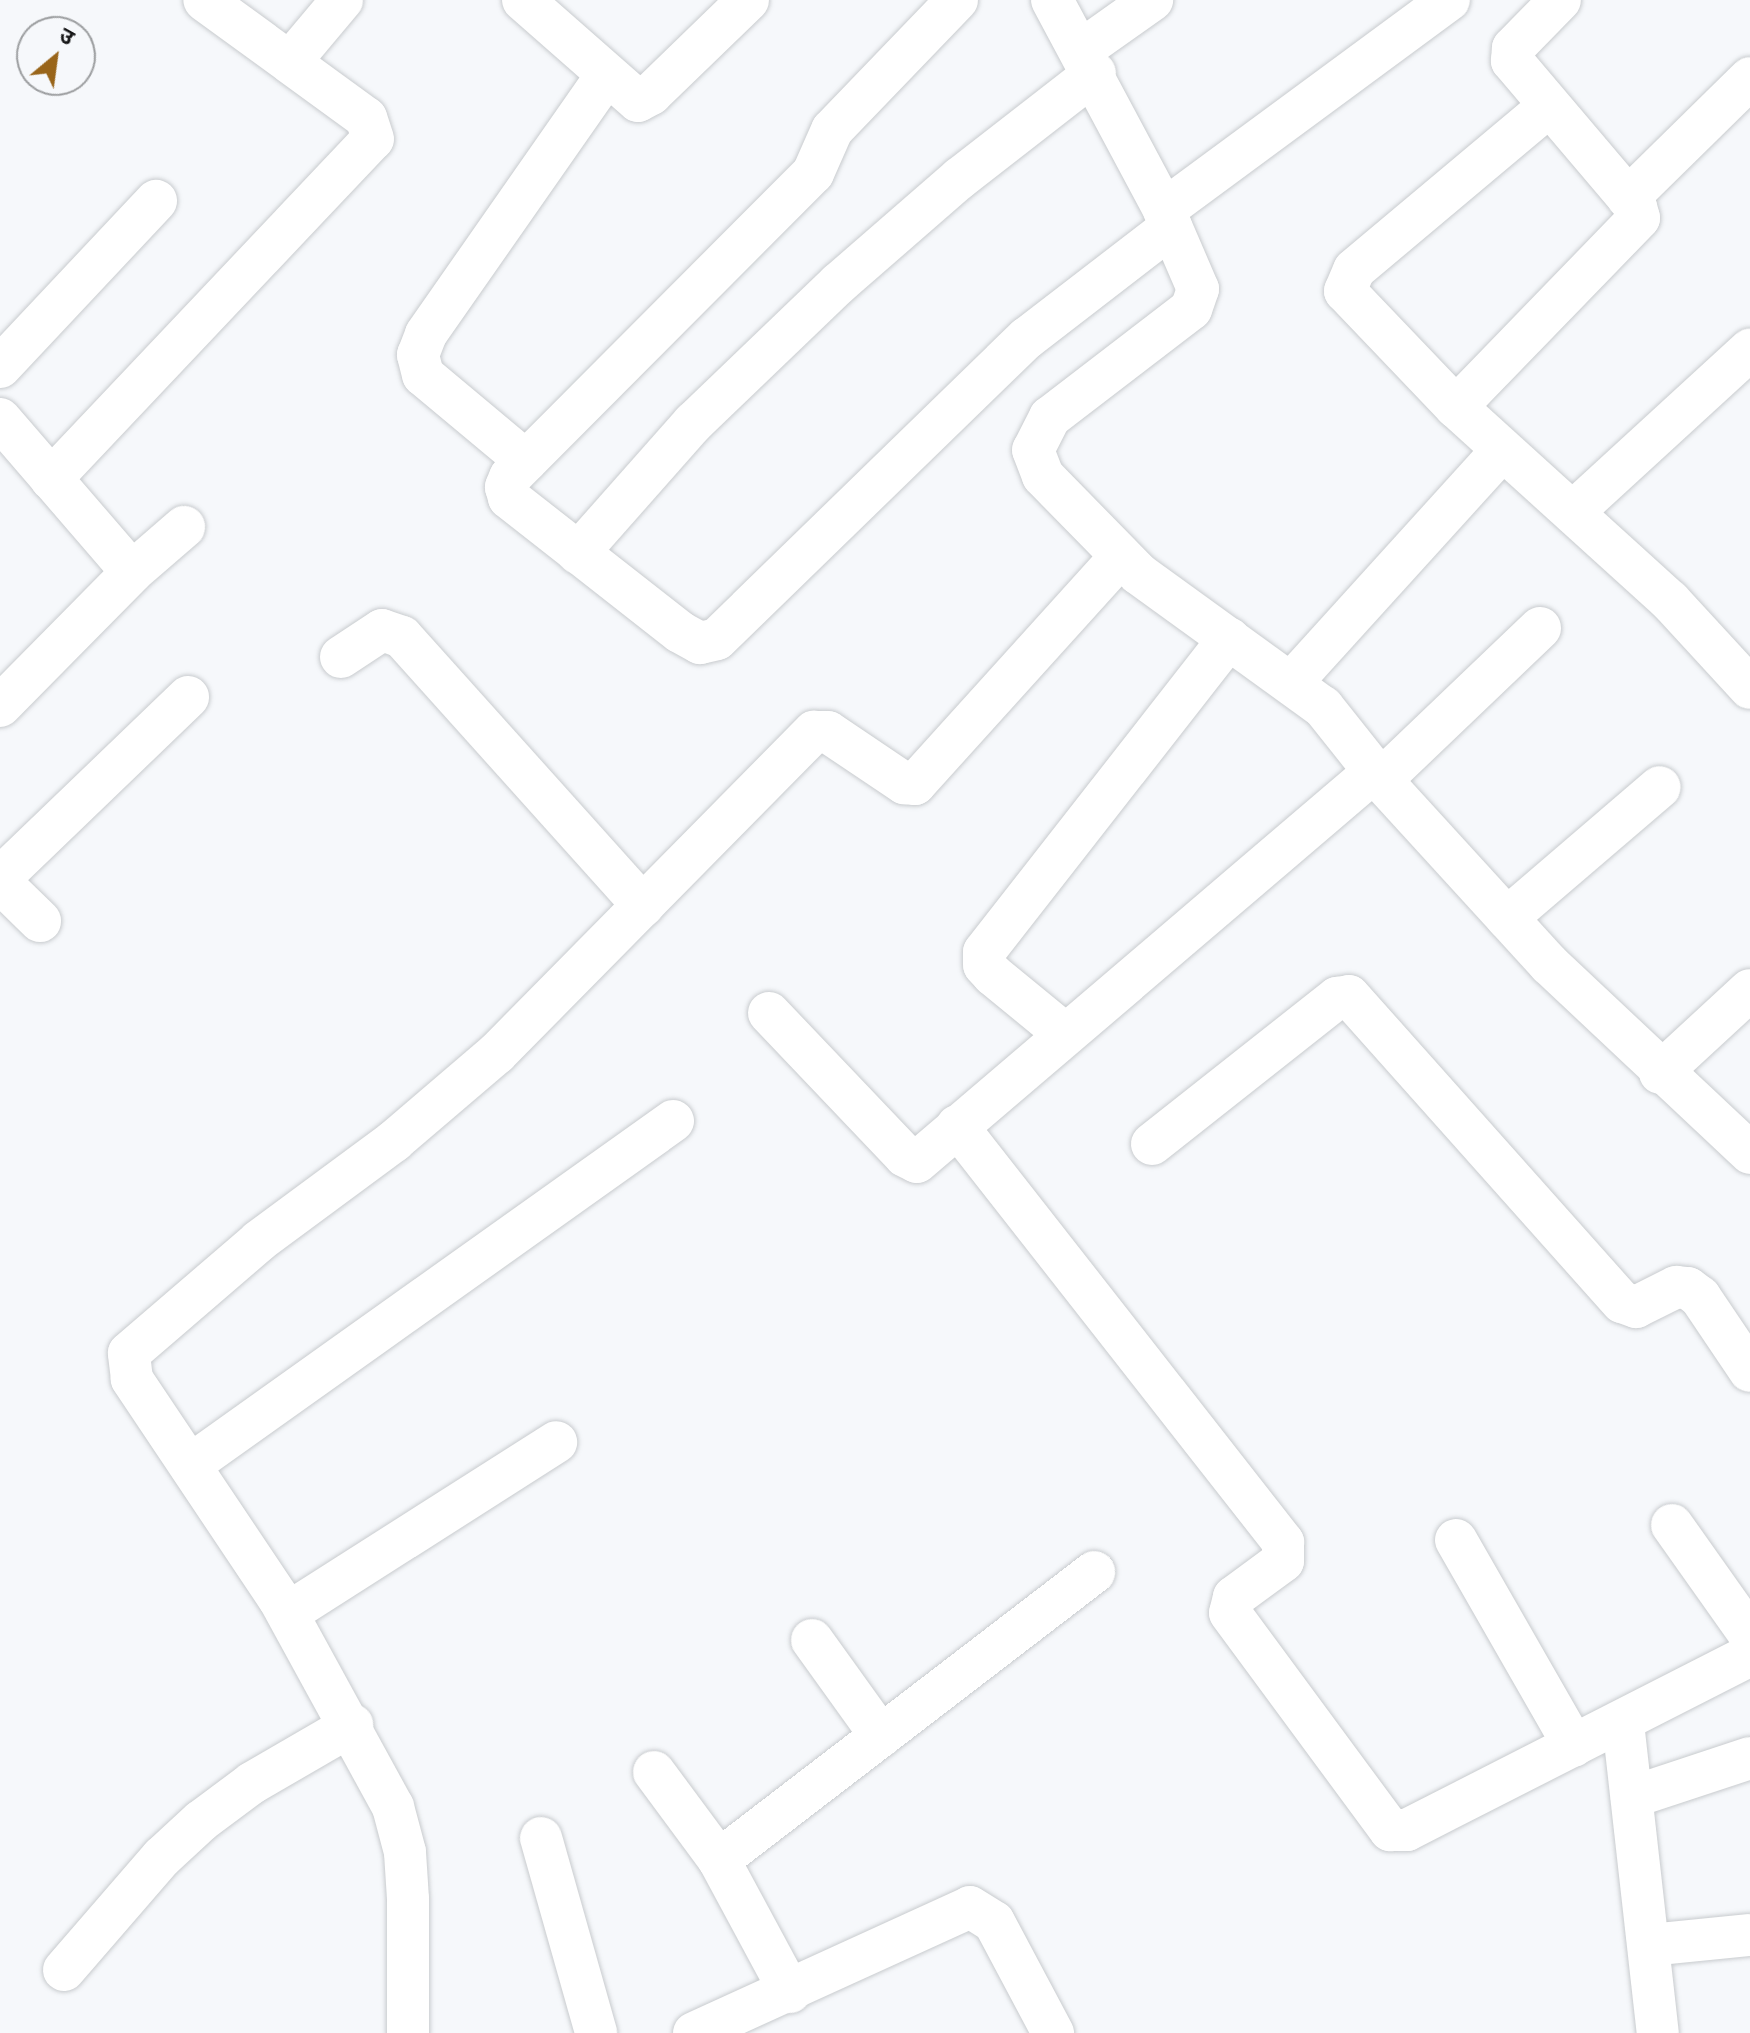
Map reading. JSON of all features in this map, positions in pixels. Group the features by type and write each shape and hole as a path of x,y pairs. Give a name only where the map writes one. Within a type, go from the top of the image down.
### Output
{"street":[{"path":"51,479 373,139 366,118 204,0"},
{"path":"290,62 342,0"},
{"path":"523,0 629,97 646,99 748,0"},
{"path":"957,0 832,130 813,173 508,481 509,498 691,640 717,639 1027,338 1168,218 1449,0"},
{"path":"1052,0 1089,61 1168,218 1196,280 1196,303 1050,417 1033,450 1043,476 1120,557 1292,682 1341,725 1378,776 1507,918 1660,1073 1750,1153"},
{"path":"578,553 693,423 839,283 960,178 1152,0"},
{"path":"1456,407 1632,231 1639,214 1548,107 1511,53 1560,0"},
{"path":"526,461 423,375 418,355 426,334 606,76"},
{"path":"1628,198 1750,78"},
{"path":"1548,107 1354,270 1345,284 1350,298 1456,407 1670,601 1750,688"},
{"path":"0,367 156,201"},
{"path":"1574,511 1750,350"},
{"path":"0,419 132,572"},
{"path":"1292,682 1502,450"},
{"path":"0,706 132,572 184,527"},
{"path":"408,2033 405,1852 393,1807 352,1725 288,1613 127,1369 135,1345 470,1077 818,731 835,735 904,783 915,784 1120,557"},
{"path":"769,1013 910,1161 920,1160 1065,1034 1378,776 1540,628"},
{"path":"341,657 382,630 402,637 643,906"},
{"path":"1065,1034 993,975 984,965 984,952 1229,638"},
{"path":"40,921 0,880 188,697"},
{"path":"1507,918 1660,787"},
{"path":"1660,1073 1750,990"},
{"path":"1152,1144 1337,998 1349,996 1622,1302 1636,1307 1676,1287 1688,1288 1700,1297 1750,1371"},
{"path":"190,1465 673,1121"},
{"path":"957,1126 1283,1542 1283,1561 1234,1597 1230,1613 1393,1832 1407,1830 1623,1723 1750,1655"},
{"path":"288,1613 556,1442"},
{"path":"1672,1525 1750,1635"},
{"path":"1456,1540 1574,1746"},
{"path":"719,1860 1094,1572"},
{"path":"812,1640 881,1736"},
{"path":"1623,1723 1658,2033"},
{"path":"64,1970 162,1857 201,1821 252,1783 352,1725"},
{"path":"1632,1797 1750,1758"},
{"path":"654,1772 719,1860 790,1992"},
{"path":"541,1838 596,2033"},
{"path":"694,2033 790,1992 970,1907 994,1922 1053,2033"},
{"path":"1649,1945 1750,1935"}]}
